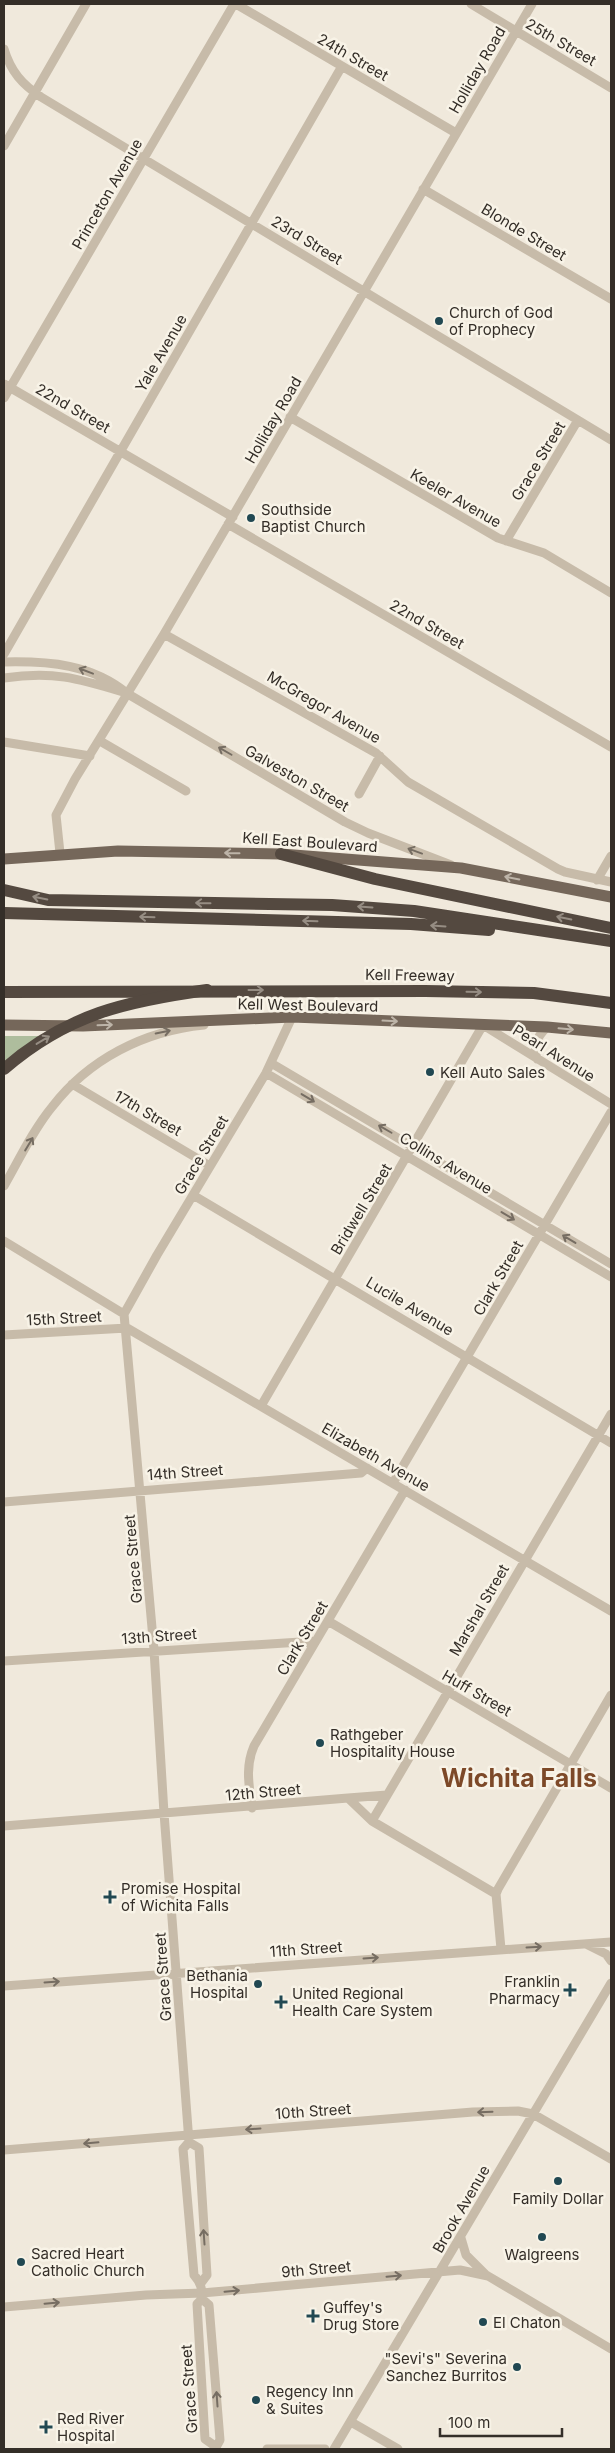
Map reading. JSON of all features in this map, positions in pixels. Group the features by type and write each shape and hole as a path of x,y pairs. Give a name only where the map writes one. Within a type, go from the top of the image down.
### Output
{"highway":[{"path":"281,854 375,878 611,928"},
{"path":"4,890 48,900 332,905 414,911 611,941"},
{"path":"4,913 411,924 574,936"},
{"path":"4,992 207,990"},
{"path":"4,1069 37,1043 69,1025 108,1008 161,996 207,990"},
{"name":"Kell Freeway","path":"207,990 534,993 611,1003"}],"main road":[{"name":"Kell East Boulevard","path":"4,859 60,853 118,851 281,854 461,868 611,897"},
{"name":"Kell West Boulevard","path":"4,1025 83,1026 292,1017 547,1027 611,1033"}],"street":[{"path":"4,146 86,4"},
{"name":"24th Street","path":"235,4 456,133"},
{"name":"Princeton Avenue","path":"4,398 7,386 235,4"},
{"name":"25th Street","path":"471,4 611,88"},
{"name":"Holliday Road","path":"60,853 56,815 231,521 423,188 532,4"},
{"name":"23rd Street","path":"4,49 14,73 23,84 34,92 611,440"},
{"name":"Yale Avenue","path":"4,654 342,66"},
{"path":"4,77 14,73"},
{"name":"Blonde Street","path":"423,188 611,299"},
{"name":"22nd Street","path":"7,386 611,748"},
{"name":"Keeler Avenue","path":"290,418 506,541 544,553 611,593"},
{"name":"Grace Street","path":"506,541 578,420"},
{"name":"McGregor Avenue","path":"164,634 270,691 380,756 408,782 558,869 611,882"},
{"name":"Galveston Street","path":"4,662 57,663 82,669 116,684 128,694 345,822 397,845 461,868"},
{"name":"Galveston Street","path":"4,678 32,674 72,677 128,694"},
{"path":"100,741 186,791"},
{"path":"4,742 90,756"},
{"path":"359,794 380,756"},
{"path":"598,880 611,856"},
{"path":"4,1186 51,1107 86,1072 131,1043 158,1033 197,1026 292,1017"},
{"name":"Grace Street","path":"202,2296 197,2304 206,2439 215,2448 220,2440 209,2305 202,2296 201,2284 194,2274 183,2149 189,2138 142,1489 127,1328 124,1314 266,1073 292,1017"},
{"name":"Pearl Avenue","path":"483,1025 611,1104"},
{"name":"Bridwell Street","path":"261,1406 408,1157 483,1025"},
{"path":"537,1059 534,1048 538,1036 547,1027"},
{"name":"Collins Avenue","path":"271,1063 611,1264"},
{"name":"Collins Avenue","path":"266,1073 611,1277"},
{"name":"17th Street","path":"72,1084 210,1166"},
{"name":"Clark Street","path":"393,1483 611,1112"},
{"name":"Lucile Avenue","path":"193,1195 336,1278 611,1443"},
{"path":"4,1241 124,1314"},
{"name":"Elizabeth Avenue","path":"127,1328 611,1611"},
{"name":"15th Street","path":"4,1335 127,1328"},
{"name":"Marshal Street","path":"372,1821 611,1414"},
{"name":"14th Street","path":"4,1502 142,1489 361,1473 367,1468"},
{"name":"Clark Street","path":"252,1808 247,1772 249,1758 405,1490"},
{"name":"Huff Street","path":"328,1621 611,1788"},
{"name":"13th Street","path":"4,1661 316,1641"},
{"path":"501,1949 496,1894 611,1695"},
{"name":"12th Street","path":"4,1826 252,1808 387,1795"},
{"path":"348,1798 372,1821 496,1894"},
{"name":"11th Street","path":"4,1986 611,1942"},
{"path":"586,1944 606,1954 611,1961"},
{"name":"Brook Avenue","path":"334,2449 441,2272 611,1983"},
{"name":"10th Street","path":"4,2150 189,2138 472,2112 518,2111 533,2114 611,2160"},
{"name":"Grace Street","path":"189,2138 199,2148 207,2275 201,2284"},
{"path":"460,2238 466,2254 488,2276"},
{"name":"9th Street","path":"4,2307 146,2295 202,2296 460,2270 488,2276 611,2349"},
{"path":"200,2359 214,2358"},
{"path":"351,2422 398,2449"},
{"path":"267,2449 325,2449"}],"green space":[{"path":"4,1036 40,1036 4,1062"}],"place":[{"name":"Church of God of Prophecy","path":"439,321"},
{"name":"Southside Baptist Church","path":"251,518"},
{"name":"Kell Auto Sales","path":"430,1072"},
{"name":"Rathgeber Hospitality House","path":"320,1743"},
{"name":"Promise Hospital of Wichita Falls","path":"110,1897"},
{"name":"Bethania Hospital","path":"258,1984"},
{"name":"Franklin Pharmacy","path":"570,1990"},
{"name":"United Regional Health Care System","path":"281,2002"},
{"name":"Family Dollar","path":"558,2181"},
{"name":"Walgreens","path":"542,2237"},
{"name":"Sacred Heart Catholic Church","path":"21,2262"},
{"name":"Guffey's Drug Store","path":"313,2316"},
{"name":"El Chaton","path":"483,2322"},
{"name":"\"Sevi's\" Severina Sanchez Burritos","path":"517,2367"},
{"name":"Regency Inn & Suites","path":"256,2400"},
{"name":"Red River Hospital","path":"46,2427"}],"district":[{"name":"Wichita Falls","path":"519,1778"}]}
